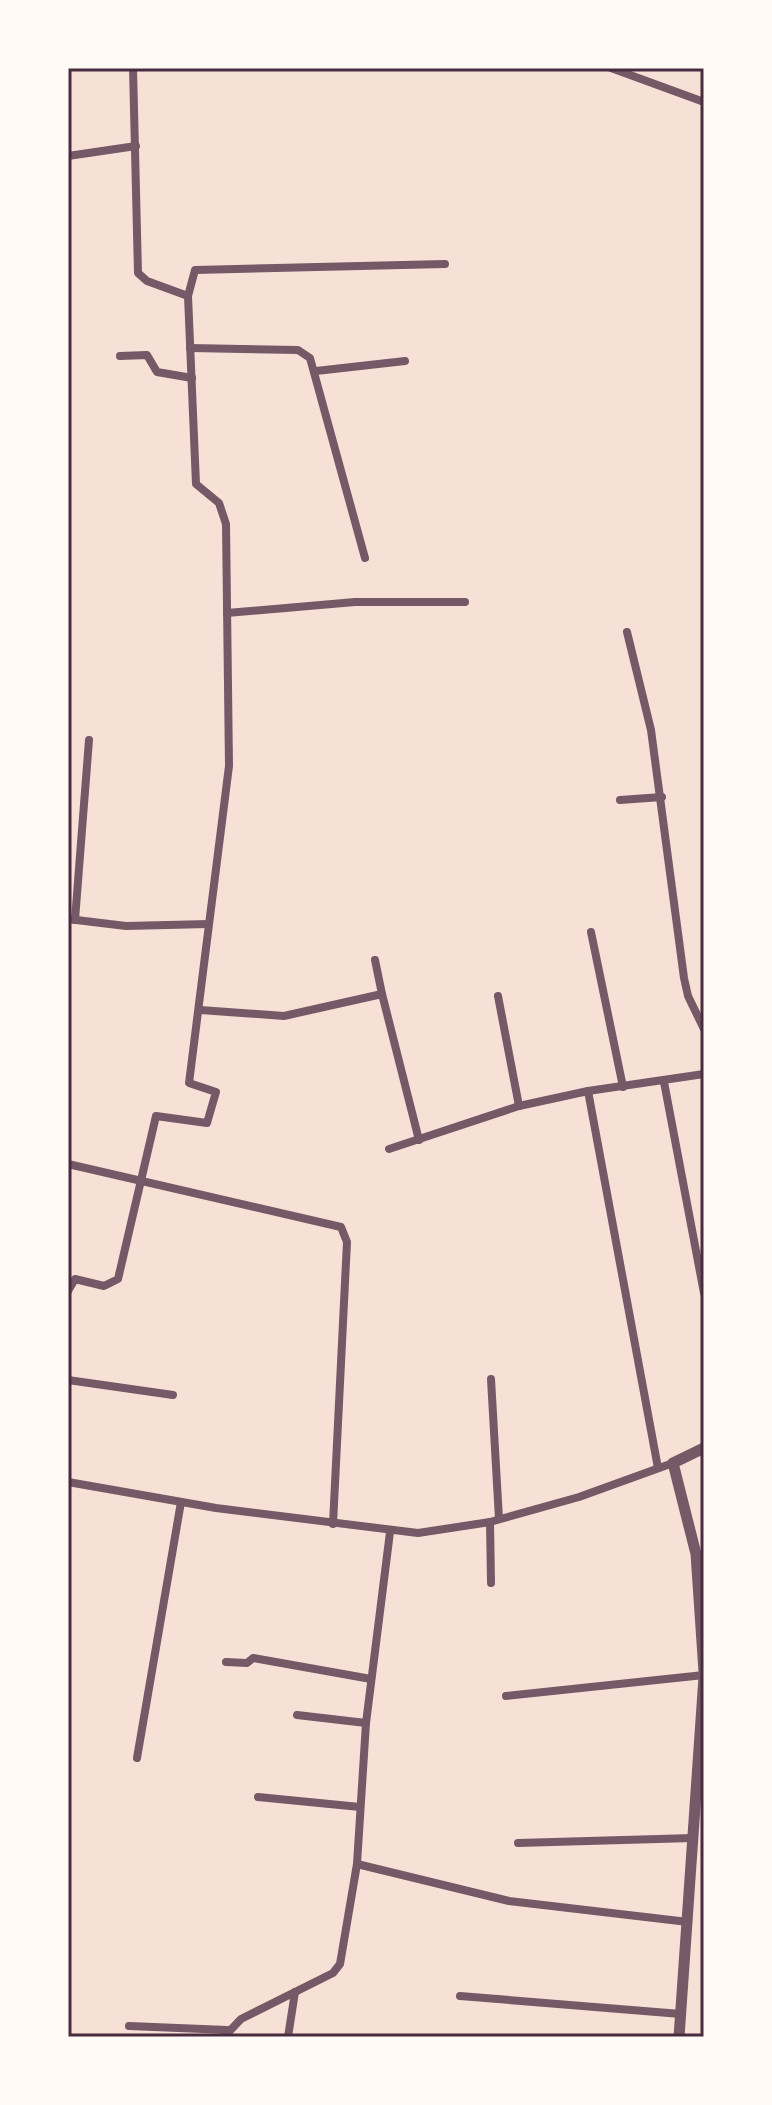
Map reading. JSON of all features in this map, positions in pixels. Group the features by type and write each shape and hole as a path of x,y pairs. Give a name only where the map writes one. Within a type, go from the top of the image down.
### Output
{"street":[{"path":"133,68 138,273 147,281 188,296"},
{"path":"611,68 704,102"},
{"path":"68,156 136,146"},
{"path":"68,1291 75,1279 104,1286 118,1279 156,1116 207,1123 216,1092 189,1083 229,766 226,524 219,503 196,484 188,296 195,270 445,264"},
{"path":"190,348 298,350 306,353 316,371 365,558"},
{"path":"120,356 147,355 155,371 192,378"},
{"path":"316,371 405,361"},
{"path":"228,616 355,602 465,602"},
{"path":"627,632 651,730 684,978 688,996 704,1029"},
{"path":"89,740 71,919 126,926 208,924"},
{"path":"620,800 662,797"},
{"path":"591,932 623,1087"},
{"path":"375,960 419,1140"},
{"path":"200,1010 284,1016 382,994"},
{"path":"498,996 519,1106"},
{"path":"389,1149 519,1106 588,1091 704,1074"},
{"path":"664,1082 704,1293"},
{"path":"588,1091 658,1468"},
{"path":"68,1164 337,1224 345,1232 333,1524"},
{"path":"491,1379 495,1520 491,1583"},
{"path":"68,1380 173,1395"},
{"path":"68,1482 181,1502 390,1532 433,1532 495,1520 579,1497 673,1463 704,1448"},
{"path":"673,1463 696,1554 704,1675 701,1759 679,2037"},
{"path":"137,1758 181,1502"},
{"path":"129,2026 226,2034 241,2019 333,1973 340,1964 357,1864 366,1723 390,1532"},
{"path":"226,1662 246,1664 253,1658 371,1679"},
{"path":"506,1696 704,1675"},
{"path":"297,1715 366,1723"},
{"path":"258,1797 360,1807"},
{"path":"518,1843 693,1838"},
{"path":"357,1864 509,1901 688,1922"},
{"path":"288,2037 295,1992"},
{"path":"460,1996 681,2014"}]}
